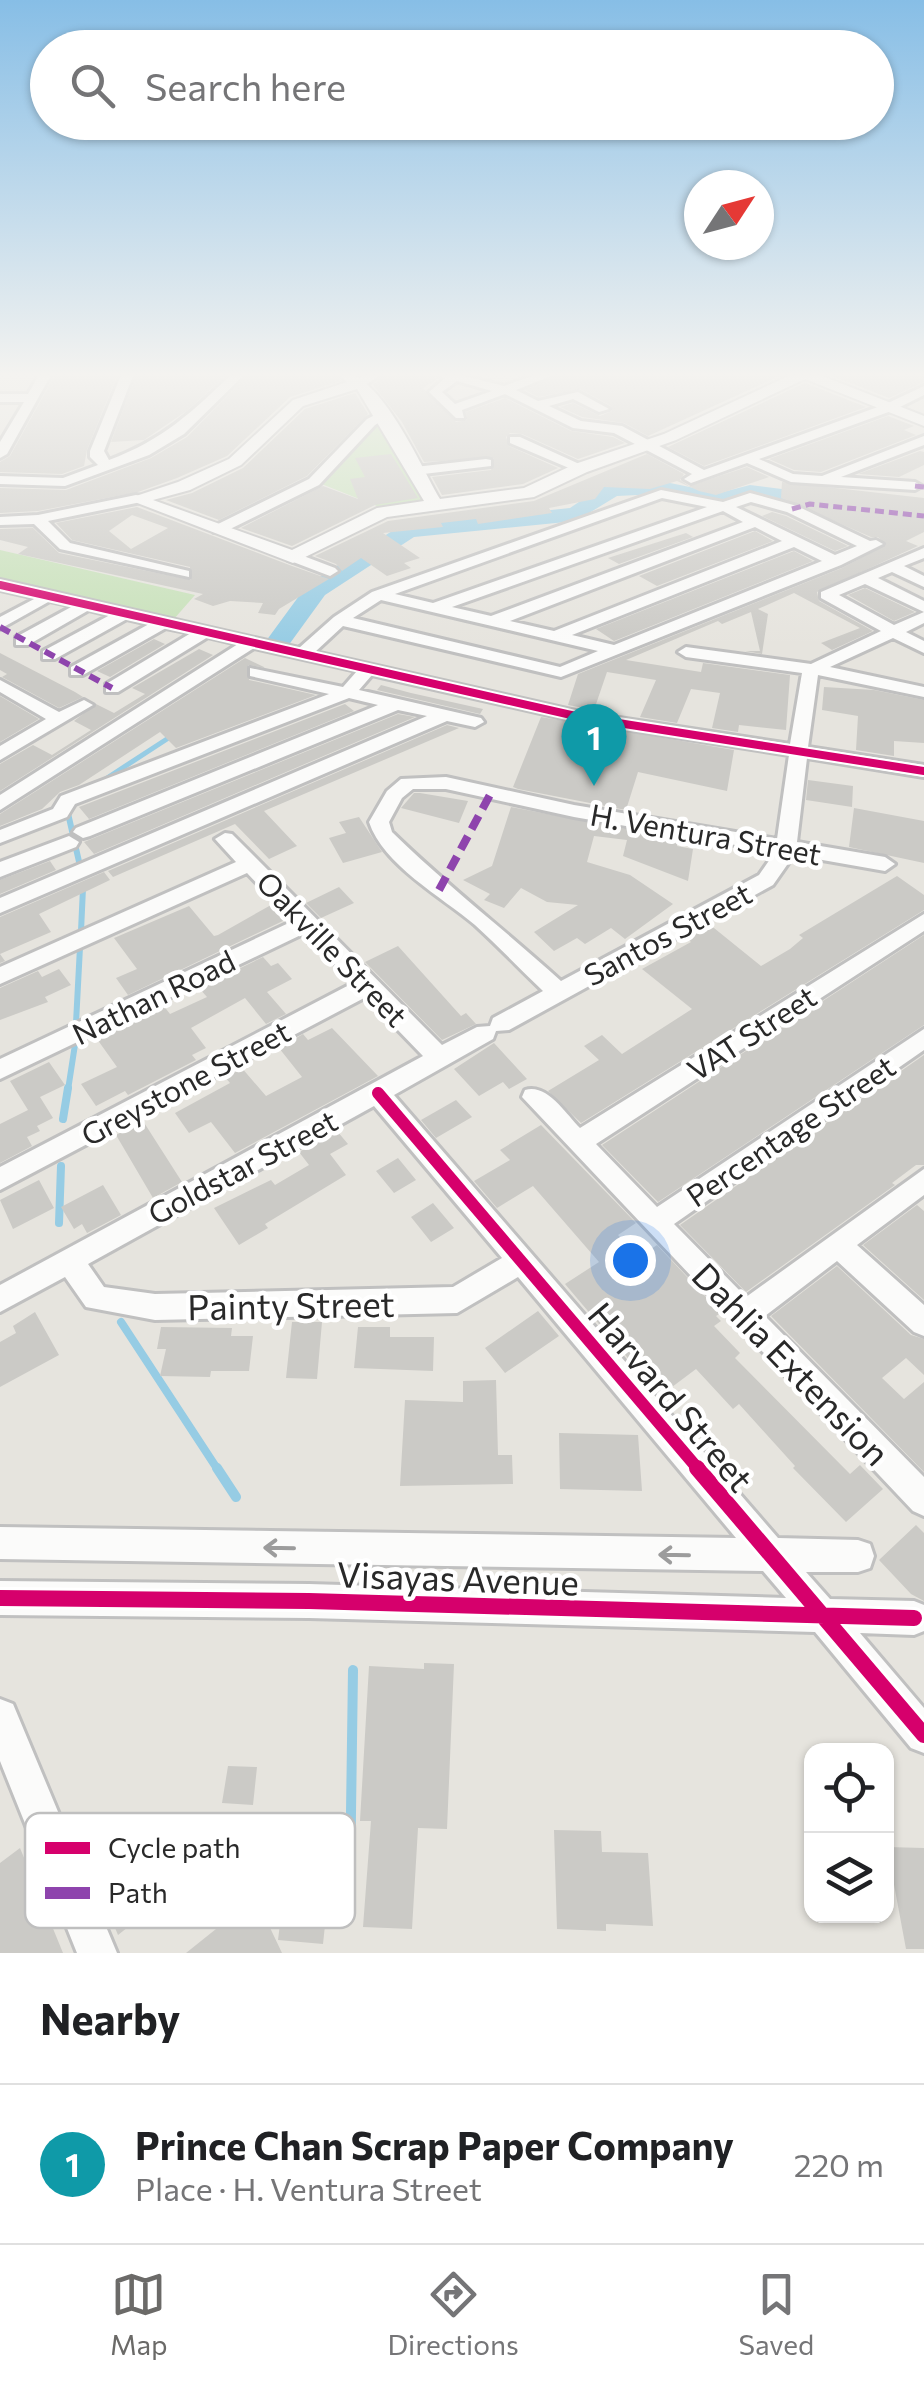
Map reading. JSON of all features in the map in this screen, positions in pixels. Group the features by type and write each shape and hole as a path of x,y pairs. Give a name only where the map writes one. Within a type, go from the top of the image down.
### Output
{"street":[{"path":"106,464 109,467"},
{"path":"0,480 60,483 115,464"},
{"path":"0,521 38,519 136,499 184,486 230,464"},
{"path":"219,529 304,488 328,464"},
{"path":"412,464 435,505"},
{"path":"415,470 474,464"},
{"path":"572,464 581,468"},
{"path":"293,557 375,514 518,496 592,464"},
{"path":"683,464 702,474"},
{"path":"674,494 682,484 729,464"},
{"path":"760,464 791,478 915,486"},
{"path":"824,479 862,464"},
{"path":"300,656 340,620 378,596 656,495 674,494 723,506 836,562"},
{"path":"340,620 546,670 571,670 873,545 762,498 723,506 434,608"},
{"path":"136,499 330,571"},
{"path":"38,519 66,546 184,574"},
{"path":"491,622 758,521"},
{"path":"555,636 796,542"},
{"path":"922,555 827,595 924,648"},
{"path":"892,566 924,582"},
{"path":"866,578 924,608"},
{"path":"0,584 300,656 580,717 924,770"},
{"path":"860,613 900,595"},
{"path":"378,596 616,650"},
{"path":"0,624 42,601"},
{"path":"22,640 87,605"},
{"path":"49,656 124,614"},
{"path":"813,669 924,617"},
{"path":"77,671 162,623"},
{"path":"112,688 203,633"},
{"path":"0,804 249,644"},
{"path":"686,652 813,669 924,692"},
{"name":"Santos Street","path":"493,1028 766,880 782,862 786,847 808,678 813,669"},
{"path":"0,836 60,813 68,800 348,692 366,671"},
{"path":"256,672 476,722"},
{"path":"0,686 60,720"},
{"path":"0,870 397,704"},
{"path":"1,752 84,705"},
{"path":"0,906 446,715"},
{"name":"H. Ventura Street","path":"558,992 481,919 439,890 383,834 379,822 394,795 408,782 446,783 574,811 885,864"},
{"path":"60,813 76,837 78,870"},
{"name":"Oakville Street","path":"225,839 440,1058"},
{"path":"0,976 250,864"},
{"name":"VAT Street","path":"578,1142 924,921"},
{"name":"Nathan Road","path":"0,1070 307,923"},
{"name":"Greystone Street","path":"0,1178 369,986"},
{"name":"Goldstar Street","path":"0,1299 493,1028"},
{"name":"Percentage Street","path":"656,1222 924,1038"},
{"name":"Harvard Street","path":"378,1093 924,1735"},
{"name":"Dahlia Extension","path":"534,1097 924,1500"},
{"path":"745,1314 920,1189"},
{"path":"838,1244 924,1324"},
{"name":"Painty Street","path":"70,1260 96,1298 155,1307 457,1300 522,1260"},
{"name":"Visayas Avenue","path":"0,1543 858,1556"},
{"name":"Visayas Avenue","path":"0,1598 309,1601 914,1618"},
{"path":"0,1718 39,1813"},
{"path":"87,1928 97,1953"}],"green space":[{"path":"336,464 406,464 428,503 382,508 319,483"},
{"path":"0,550 195,595 174,619 0,579"}],"building":[{"path":"0,464 84,464 62,474 0,472"},
{"path":"135,464 209,464 138,492 38,511 0,513 0,488 66,490"},
{"path":"247,464 319,464 307,476 219,520 166,500 192,493"},
{"path":"358,464 397,464 418,498 375,505 292,546 241,528 323,486 358,499 350,479 365,477"},
{"path":"492,464 549,464 558,468 523,484 442,495 432,477 491,470"},
{"path":"623,464 666,464 684,474 680,480 689,486 747,467 769,477 716,495 699,491 677,481 650,489 604,487 595,499 549,508 552,513 478,524 476,519 441,523 443,527 383,533 420,558 404,563 411,568 387,576 361,558 342,571 336,564 315,556 388,521 534,501"},
{"path":"781,464 841,464 821,472 794,470"},
{"path":"885,464 924,464 899,477 858,474"},
{"path":"782,482 924,498 924,532 906,541 918,546 817,592 819,601 873,631 832,650 821,643 860,628 794,593 758,609 768,614 762,654 745,651 760,651 751,612 722,624 718,621 626,660 701,672 703,663 790,675 786,730 739,725 738,732 712,728 720,693 691,689 677,723 640,717 656,680 607,672 594,710 568,705 578,674 842,568 886,545 878,537 781,498"},
{"path":"137,507 329,579 275,615 258,613 263,603 230,601 213,606 194,599 203,594 18,554 28,547 0,540 0,529 33,528 59,553 191,580 190,567 72,540 56,523","holes":["132,515 168,528 131,549 109,531"]},
{"path":"772,512 848,546 835,551 762,516"},
{"path":"755,531 773,541 657,586 639,576"},
{"path":"686,533 693,537 619,564 608,558"},
{"path":"794,551 813,561 614,641 596,629"},
{"path":"865,588 915,612 894,621 848,595"},
{"path":"154,639 165,644 110,677 97,671"},
{"path":"199,649 213,655 0,791 0,764 33,745 52,755 91,730 74,721 96,704 114,713 145,694 132,688"},
{"path":"0,653 83,697 59,708 2,677 7,674 0,670"},
{"path":"245,658 266,668 248,665 249,680 316,695 176,748 160,732 79,785 60,792 42,809 0,826 0,814"},
{"path":"381,685 483,709 480,714 377,690"},
{"path":"824,687 874,690 924,700 924,743 894,741 894,756 856,750 858,716 822,710"},
{"path":"0,696 39,719 0,742"},
{"path":"345,704 354,711 89,819 79,807"},
{"path":"398,714 415,717 94,854 84,842"},
{"path":"541,717 734,750 727,791 638,772 626,810 518,789 513,787"},
{"path":"447,725 459,728 264,811 297,846 269,859 235,824 113,877 108,871"},
{"path":"808,780 853,786 852,807 806,800"},
{"path":"414,793 468,801 459,823 401,808"},
{"path":"511,807 678,839 677,846 693,849 688,881 623,856 627,840 594,836 587,862 630,875 673,904 625,939 611,928 585,944 577,938 554,951 534,932 578,905 547,902 521,888 504,908 484,900 490,894 463,880 492,866"},
{"path":"854,808 924,821 924,863 849,847"},
{"path":"359,817 382,852 343,863 329,838 346,833 339,822"},
{"path":"50,861 56,870 0,894 0,880"},
{"path":"104,872 110,880 39,914 51,932 0,954 0,917"},
{"path":"897,876 924,895 924,910 581,1123 548,1091 599,1060 584,1046 602,1035 622,1054 692,1009 642,969 691,942 685,937 709,924 761,966 790,949 803,938 799,935"},
{"path":"339,887 354,903 321,918 306,903"},
{"path":"271,905 285,920 128,995 116,978 137,969 114,938 189,906 214,936"},
{"path":"924,935 924,1025 658,1202 602,1145"},
{"path":"398,946 461,1016 466,1013 476,1024 442,1040 365,962"},
{"path":"263,957 271,966 278,963 292,979 267,992 286,1014 266,1024 245,998 191,1028 206,1048 192,1055 196,1060 128,1095 125,1091 96,1106 81,1084 117,1067 97,1039 163,1005 170,1014 207,997 199,988"},
{"path":"59,969 71,985 45,997 48,1002 0,1020 0,988 38,971 42,977"},
{"path":"332,1028 378,1076 235,1153 211,1122 189,1133 175,1113 230,1083 224,1076 241,1067 266,1096 302,1077 279,1048 303,1034 308,1040"},
{"path":"494,1043 527,1079 509,1089 503,1082 479,1096 454,1069"},
{"path":"924,1055 924,1165 916,1165 892,1183 895,1185 746,1292 680,1225"},
{"path":"49,1062 65,1085 40,1097 53,1118 27,1137 32,1146 0,1163 0,1124 28,1110 10,1081"},
{"path":"456,1100 472,1117 436,1138 421,1120"},
{"path":"143,1121 182,1182 153,1198 116,1135"},
{"path":"541,1125 636,1223 618,1235 639,1257 657,1245 721,1313 716,1316 721,1321 714,1326 740,1353 735,1358 850,1474 860,1465 883,1489 846,1522 739,1404 733,1409 696,1369 660,1396 565,1284 599,1262 533,1186 497,1208 474,1181 510,1160 500,1150"},
{"path":"337,1131 348,1144 330,1154 346,1175 265,1224 268,1228 239,1245 214,1208 271,1180 275,1185 309,1165 299,1152"},
{"path":"398,1158 416,1180 394,1193 376,1171"},
{"path":"39,1180 54,1208 13,1229 0,1200"},
{"path":"103,1185 121,1215 87,1233 82,1224 74,1229 61,1207"},
{"path":"433,1203 454,1228 431,1242 411,1217"},
{"path":"917,1205 924,1211 924,1300 863,1245"},
{"path":"837,1266 911,1335 924,1339 924,1375 906,1358 882,1378 904,1399 924,1382 924,1472 771,1316"},
{"path":"538,1311 559,1336 505,1373 485,1348"},
{"path":"35,1312 59,1355 0,1387 0,1342 16,1333 13,1326"},
{"path":"292,1322 322,1322 317,1379 286,1378"},
{"path":"161,1327 232,1328 231,1336 253,1336 249,1371 211,1371 210,1377 160,1376 166,1349 157,1349"},
{"path":"358,1327 390,1327 390,1337 434,1337 433,1371 354,1368"},
{"path":"496,1380 498,1455 512,1455 513,1484 400,1486 405,1400 463,1402 463,1381"},
{"path":"559,1433 638,1435 642,1491 560,1489"},
{"path":"916,1525 924,1533 924,1601 911,1594 879,1560"},
{"path":"424,1663 454,1664 447,1829 418,1828 412,1929 363,1927 371,1821 360,1821 369,1666 424,1669"},
{"path":"228,1766 257,1767 253,1805 222,1803"},
{"path":"554,1830 601,1831 602,1852 648,1853 653,1926 606,1924 606,1931 557,1929"},
{"path":"894,1847 924,1848 924,1949 906,1949 894,1885"},
{"path":"20,1848 25,1860 25,1928 53,1928 63,1953 0,1953 0,1863"},
{"path":"217,1928 270,1928 282,1953 186,1953"},
{"path":"280,1928 325,1928 323,1944 278,1940"}],"waterway":[{"path":"597,487 612,490"},
{"path":"279,641 316,590 408,531 576,514 612,490 670,489"},
{"path":"687,491 719,500 750,492 924,514"},
{"path":"104,780 170,737"},
{"path":"67,809 80,866"},
{"path":"81,931 83,888"},
{"path":"76,1023 80,947"},
{"path":"68,1090 76,1038"},
{"path":"63,1119 68,1088"},
{"path":"59,1223 61,1166"},
{"path":"121,1322 218,1470"},
{"path":"217,1468 236,1497"},
{"path":"351,1813 353,1670"}],"marked path":[{"path":"915,486 924,487"},
{"path":"792,509 810,504 924,516"},
{"path":"0,627 112,688"},
{"path":"439,890 491,793"}],"cycle path":[{"path":"0,585 580,717 924,771"},
{"path":"378,1093 924,1735"},
{"path":"0,1598 309,1601 914,1618"}],"place":[{"name":"Prince Chan Scrap Paper Company","path":"594,786"}]}
